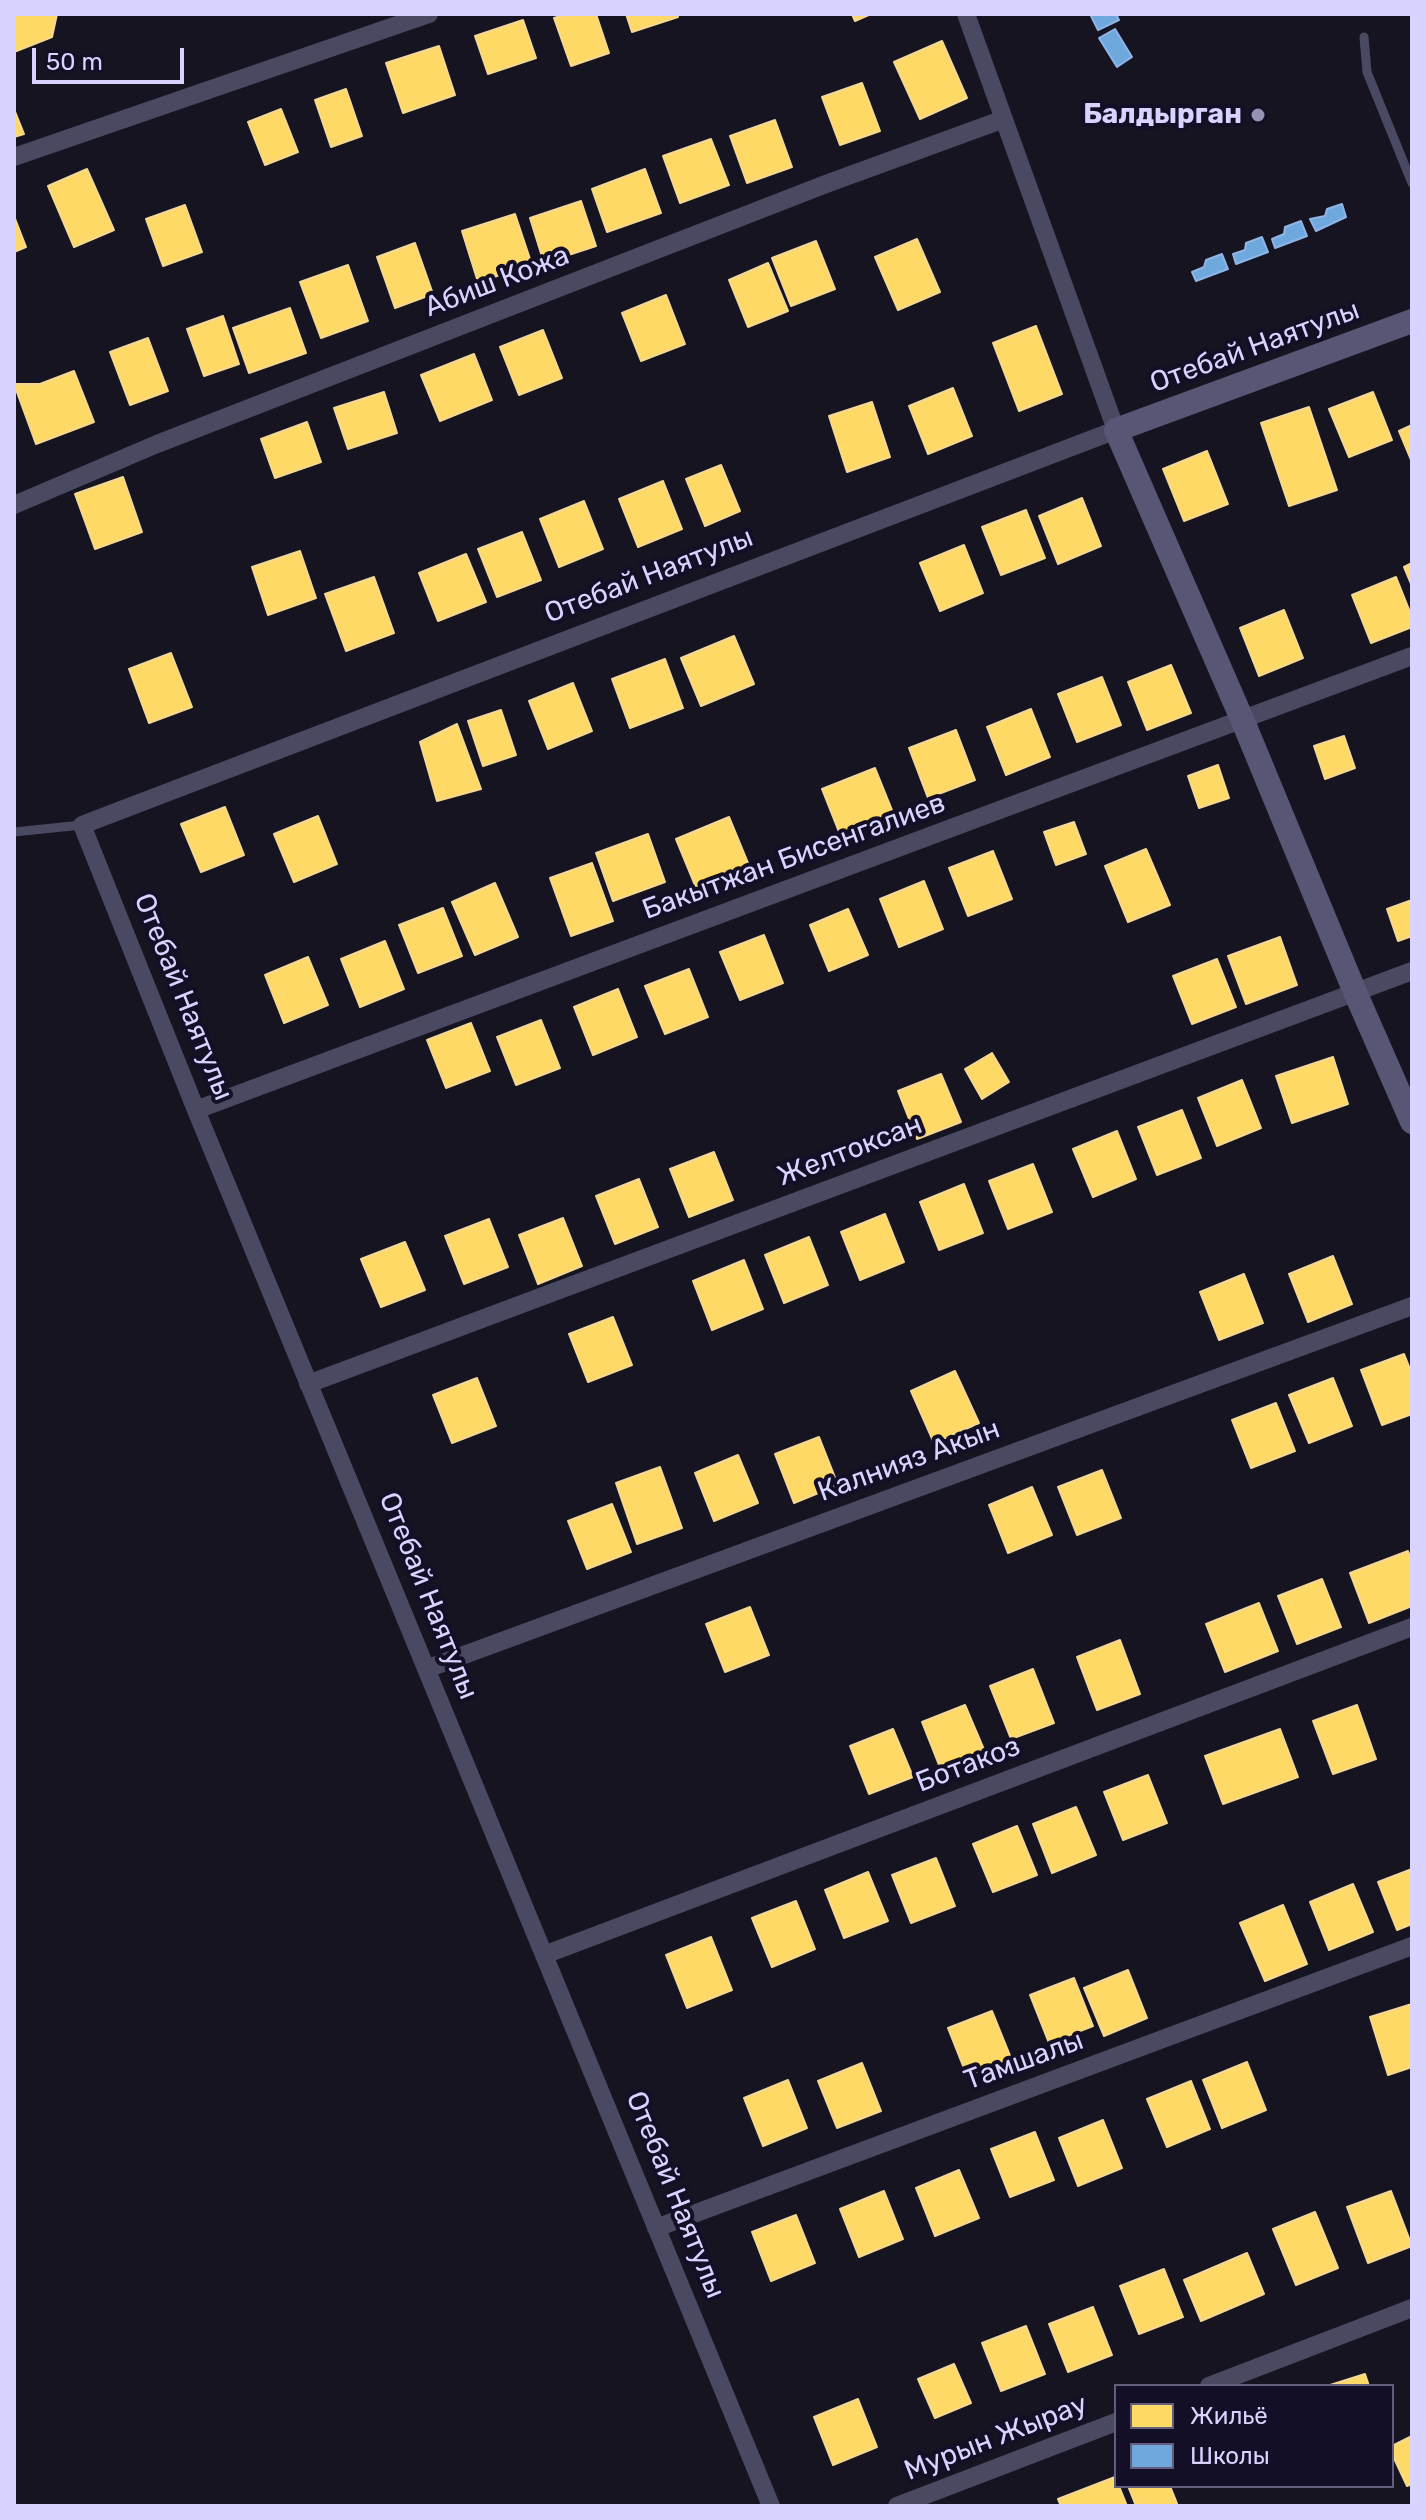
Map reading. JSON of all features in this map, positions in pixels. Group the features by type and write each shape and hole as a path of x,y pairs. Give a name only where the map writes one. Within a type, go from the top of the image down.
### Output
{"street":[{"path":"14,157 429,14"},
{"path":"966,14 1116,430 1412,1122"},
{"name":"Абиш Кожа","path":"14,505 157,444 826,184 1004,119"},
{"name":"Отебай Наятулы","path":"771,2506 308,1384 82,825 1116,430 1412,321"},
{"name":"Бакытжан Бисенгалиев","path":"196,1110 1412,656"},
{"name":"Желтоксан","path":"308,1384 1412,971"},
{"name":"Калнияз Акын","path":"426,1669 1412,1306"},
{"name":"Ботакоз","path":"544,1955 1412,1627"},
{"name":"Тамшалы","path":"656,2228 1412,1946"},
{"path":"1214,2384 1412,2308"},
{"name":"Мурын Жырау","path":"897,2506 1114,2423"}],"lane":[{"path":"1364,37 1367,72 1412,183"},
{"path":"14,832 82,825"}],"building: Жильё":[{"path":"14,14 57,14 52,37 14,52"},
{"path":"567,14 596,14 609,53 571,66 554,18"},
{"path":"626,14 677,14 678,17 632,32"},
{"path":"852,14 871,14 855,21"},
{"path":"523,20 536,58 488,74 475,36"},
{"path":"942,41 967,98 920,119 894,62"},
{"path":"439,46 455,95 403,113 386,63"},
{"path":"862,83 880,131 840,145 822,97"},
{"path":"346,89 362,136 331,147 315,100"},
{"path":"14,109 24,134 14,137"},
{"path":"281,109 298,152 265,165 248,122"},
{"path":"775,120 792,167 747,183 730,136"},
{"path":"711,139 729,185 680,203 663,156"},
{"path":"87,169 114,230 74,247 48,186"},
{"path":"645,169 661,213 607,232 592,189"},
{"path":"581,201 596,246 544,263 530,218"},
{"path":"185,205 202,252 163,266 146,219"},
{"path":"515,214 532,265 478,282 462,231"},
{"path":"14,216 26,247 14,252"},
{"path":"917,239 940,292 898,310 875,257"},
{"path":"816,241 835,289 791,306 772,258"},
{"path":"415,243 433,294 395,308 377,257"},
{"path":"768,263 788,311 748,327 729,280"},
{"path":"348,265 368,321 321,338 300,282"},
{"path":"666,295 685,344 641,361 622,313"},
{"path":"290,308 306,353 249,373 233,328"},
{"path":"223,316 239,364 204,376 187,329"},
{"path":"1036,326 1062,394 1019,411 993,343"},
{"path":"543,330 562,378 519,395 500,347"},
{"path":"148,338 168,391 130,405 110,352"},
{"path":"474,354 492,400 440,421 421,375"},
{"path":"74,371 94,422 36,444 14,384 40,384"},
{"path":"953,388 972,436 928,454 909,406"},
{"path":"384,392 397,433 348,449 334,408"},
{"path":"1373,392 1392,440 1349,457 1329,409"},
{"path":"872,402 890,457 847,472 829,416"},
{"path":"1309,407 1337,490 1289,506 1261,423"},
{"path":"307,422 321,462 275,478 261,439"},
{"path":"1412,425 1412,462 1399,431"},
{"path":"1207,451 1228,504 1184,521 1163,469"},
{"path":"721,465 740,511 705,526 686,479"},
{"path":"123,477 142,532 95,549 75,494"},
{"path":"663,481 682,529 638,547 619,499"},
{"path":"1082,498 1101,546 1058,564 1039,516"},
{"path":"584,501 603,549 559,567 540,519"},
{"path":"1026,510 1045,558 1001,575 982,527"},
{"path":"522,532 541,580 497,597 478,549"},
{"path":"964,545 983,593 940,611 920,563"},
{"path":"300,551 316,598 268,615 252,567"},
{"path":"466,554 486,602 438,621 419,573"},
{"path":"1412,563 1412,586 1404,567"},
{"path":"374,577 394,633 346,651 325,594"},
{"path":"1396,577 1412,617 1412,627 1371,643 1352,595"},
{"path":"1284,610 1303,658 1259,676 1240,628"},
{"path":"734,636 754,684 701,706 681,658"},
{"path":"171,653 192,707 149,723 129,669"},
{"path":"665,659 683,708 630,728 612,679"},
{"path":"1171,665 1191,713 1147,730 1128,682"},
{"path":"1102,677 1121,725 1077,742 1058,694"},
{"path":"573,683 592,731 548,749 529,701"},
{"path":"1031,709 1050,757 1006,775 987,727"},
{"path":"501,710 516,755 483,766 468,721"},
{"path":"457,724 481,789 437,801 420,742"},
{"path":"956,730 975,780 928,798 909,748"},
{"path":"1344,736 1355,768 1325,779 1314,746"},
{"path":"1218,765 1229,798 1199,808 1188,776"},
{"path":"875,768 894,815 841,837 822,789"},
{"path":"225,807 244,855 201,872 181,824"},
{"path":"318,816 337,864 294,882 274,834"},
{"path":"729,817 750,868 697,890 676,839"},
{"path":"1074,822 1086,854 1056,865 1044,832"},
{"path":"648,834 665,882 613,901 596,853"},
{"path":"1146,849 1170,905 1128,922 1105,866"},
{"path":"993,851 1012,899 968,916 949,868"},
{"path":"592,863 613,921 571,936 550,878"},
{"path":"924,881 943,929 899,947 880,899"},
{"path":"495,883 518,937 475,955 452,902"},
{"path":"1412,900 1412,936 1398,941 1387,909"},
{"path":"443,908 462,956 418,973 399,925"},
{"path":"848,909 868,955 829,971 810,925"},
{"path":"764,935 783,983 740,1000 720,952"},
{"path":"1280,937 1297,985 1246,1004 1228,956"},
{"path":"385,941 404,989 360,1007 341,959"},
{"path":"308,957 328,1005 284,1023 265,975"},
{"path":"1217,959 1236,1007 1192,1024 1173,976"},
{"path":"689,969 708,1017 665,1034 645,986"},
{"path":"618,989 637,1037 593,1055 574,1007"},
{"path":"541,1020 560,1068 516,1085 497,1037"},
{"path":"471,1023 490,1071 446,1088 427,1040"},
{"path":"992,1053 1009,1082 982,1099 965,1069"},
{"path":"1333,1057 1348,1104 1292,1123 1276,1076"},
{"path":"941,1074 961,1122 917,1139 898,1091"},
{"path":"1242,1080 1261,1128 1217,1146 1198,1098"},
{"path":"1182,1110 1201,1158 1157,1175 1138,1127"},
{"path":"1117,1131 1136,1179 1093,1197 1073,1149"},
{"path":"714,1152 733,1200 689,1217 670,1169"},
{"path":"1033,1164 1052,1212 1008,1229 989,1181"},
{"path":"639,1179 658,1227 615,1244 596,1196"},
{"path":"964,1184 983,1233 939,1250 920,1202"},
{"path":"885,1214 904,1262 860,1280 841,1232"},
{"path":"563,1218 582,1266 538,1284 519,1235"},
{"path":"489,1219 508,1267 464,1284 445,1236"},
{"path":"809,1237 828,1285 784,1303 765,1255"},
{"path":"405,1242 425,1290 381,1307 361,1259"},
{"path":"1333,1256 1352,1304 1308,1322 1289,1274"},
{"path":"744,1260 763,1309 712,1330 693,1281"},
{"path":"1244,1274 1263,1323 1219,1340 1200,1292"},
{"path":"613,1317 632,1365 588,1382 569,1334"},
{"path":"1404,1354 1412,1374 1412,1414 1382,1425 1361,1370"},
{"path":"955,1371 979,1423 934,1443 911,1391"},
{"path":"477,1378 496,1426 452,1443 433,1395"},
{"path":"1333,1378 1352,1426 1309,1443 1289,1395"},
{"path":"1276,1403 1295,1451 1251,1468 1232,1420"},
{"path":"819,1437 838,1485 794,1503 775,1454"},
{"path":"738,1455 758,1503 714,1521 695,1473"},
{"path":"660,1467 682,1528 637,1544 616,1483"},
{"path":"1102,1470 1121,1518 1077,1535 1058,1487"},
{"path":"1032,1487 1052,1535 1008,1553 989,1505"},
{"path":"612,1504 631,1552 587,1569 568,1521"},
{"path":"1408,1551 1412,1561 1412,1606 1369,1623 1350,1573"},
{"path":"1322,1579 1341,1627 1297,1644 1278,1596"},
{"path":"1259,1603 1278,1651 1225,1672 1206,1624"},
{"path":"750,1607 769,1655 725,1672 706,1624"},
{"path":"1120,1640 1140,1694 1097,1710 1077,1657"},
{"path":"1033,1669 1054,1723 1011,1739 990,1686"},
{"path":"965,1705 985,1752 941,1770 922,1722"},
{"path":"1357,1705 1376,1759 1333,1774 1313,1721"},
{"path":"893,1729 913,1777 869,1794 850,1746"},
{"path":"1280,1729 1298,1777 1223,1804 1205,1756"},
{"path":"1148,1775 1167,1823 1123,1840 1104,1792"},
{"path":"1076,1807 1096,1855 1052,1873 1033,1824"},
{"path":"1017,1826 1037,1875 993,1892 973,1844"},
{"path":"936,1858 955,1906 911,1923 892,1875"},
{"path":"1412,1869 1412,1924 1397,1930 1378,1882"},
{"path":"868,1872 888,1921 844,1938 825,1890"},
{"path":"1353,1884 1373,1932 1329,1950 1310,1902"},
{"path":"796,1901 815,1949 772,1967 752,1918"},
{"path":"1283,1905 1307,1964 1265,1981 1240,1923"},
{"path":"711,1937 732,1990 687,2008 666,1955"},
{"path":"1128,1970 1147,2018 1104,2036 1084,1988"},
{"path":"1074,1978 1093,2026 1049,2043 1030,1995"},
{"path":"1412,2004 1412,2067 1388,2075 1370,2017"},
{"path":"992,2011 1011,2058 967,2076 948,2028"},
{"path":"1247,2062 1266,2110 1222,2128 1203,2080"},
{"path":"862,2063 881,2111 837,2128 818,2081"},
{"path":"788,2080 807,2128 763,2146 744,2098"},
{"path":"1191,2081 1210,2129 1167,2147 1147,2099"},
{"path":"1103,2120 1122,2168 1078,2186 1059,2138"},
{"path":"1035,2132 1054,2180 1010,2197 991,2149"},
{"path":"959,2170 979,2218 935,2236 916,2188"},
{"path":"884,2191 903,2239 859,2257 840,2209"},
{"path":"1391,2191 1412,2246 1368,2263 1347,2207"},
{"path":"1315,2212 1338,2268 1296,2285 1273,2229"},
{"path":"796,2215 815,2263 771,2281 752,2232"},
{"path":"1247,2253 1264,2294 1201,2321 1184,2280"},
{"path":"1164,2269 1183,2317 1139,2334 1120,2286"},
{"path":"1093,2307 1112,2355 1068,2372 1049,2324"},
{"path":"1026,2326 1045,2374 1001,2391 982,2343"},
{"path":"954,2364 971,2403 935,2418 918,2379"},
{"path":"1365,2374 1368,2384 1333,2384"},
{"path":"858,2399 877,2447 833,2465 814,2417"},
{"path":"1412,2436 1412,2484 1407,2486 1394,2458 1394,2445"},
{"path":"1114,2477 1114,2488 1120,2488 1127,2506 1061,2506 1058,2499"},
{"path":"1129,2488 1171,2488 1178,2506 1136,2506"}],"building: Школы":[{"path":"1090,14 1116,14 1119,20 1098,30"},
{"path":"1115,29 1132,57 1117,67 1099,38"},
{"path":"1342,204 1346,217 1316,231 1310,219 1325,216 1327,209"},
{"path":"1301,221 1307,236 1275,248 1272,239 1284,234 1285,227"},
{"path":"1262,237 1268,252 1236,264 1233,254 1245,250 1246,243"},
{"path":"1222,254 1228,269 1196,281 1192,272 1204,267 1206,260"}],"place":[{"name":"Балдырган","path":"1258,115"}]}
